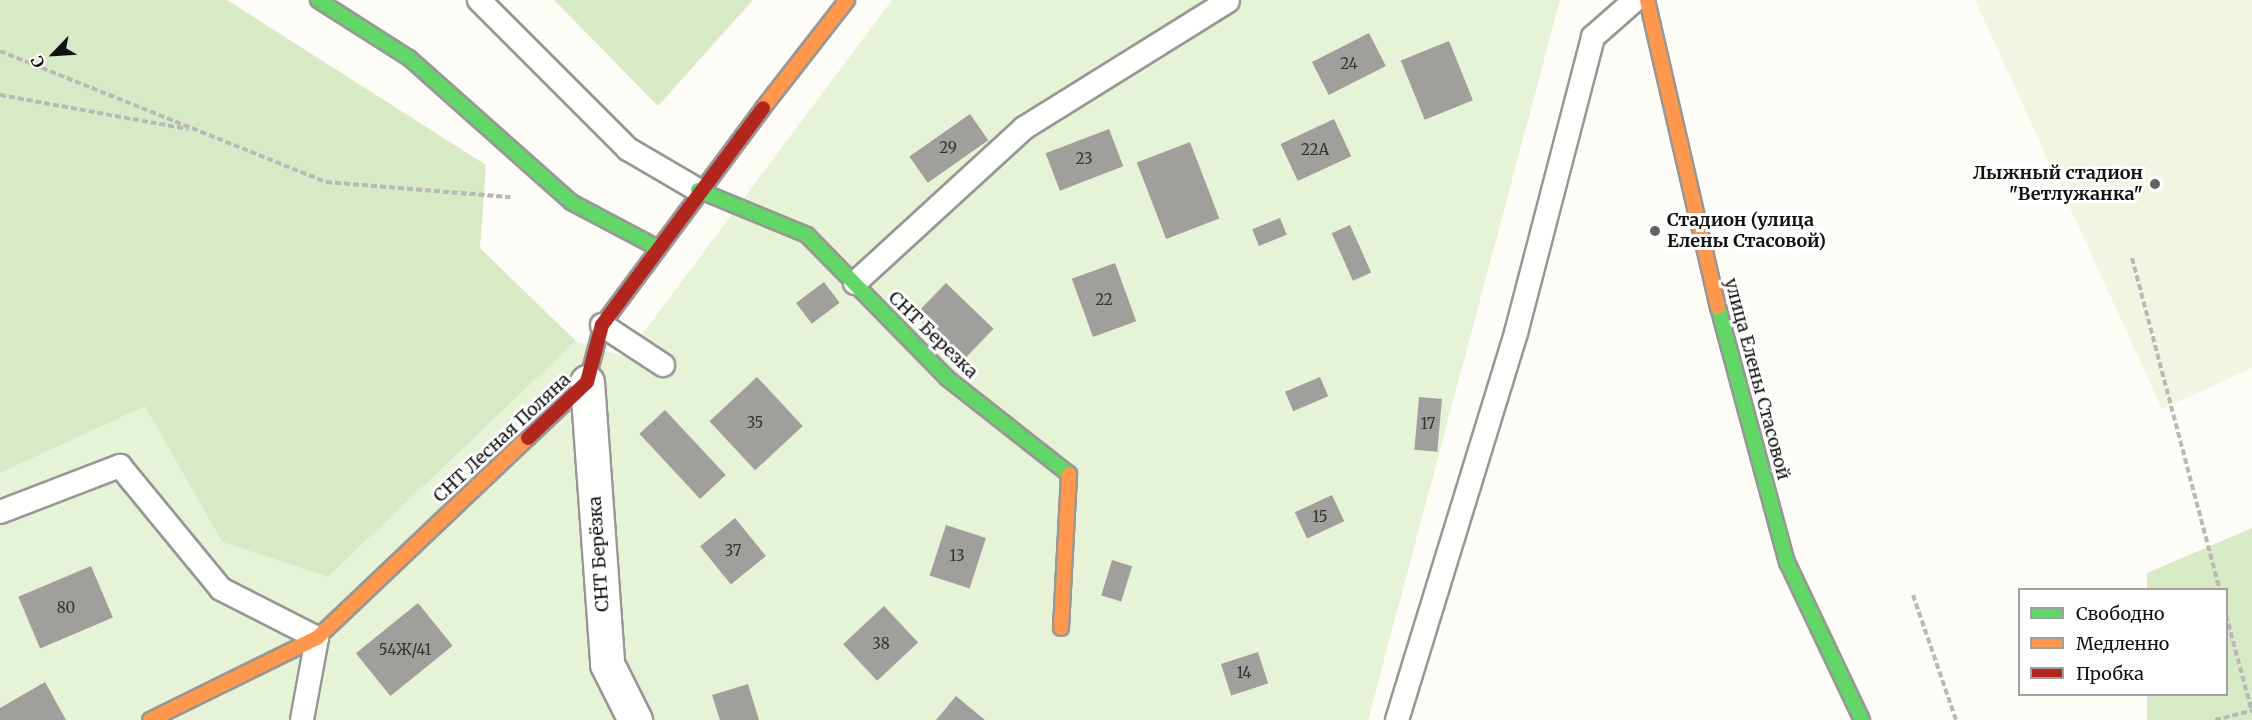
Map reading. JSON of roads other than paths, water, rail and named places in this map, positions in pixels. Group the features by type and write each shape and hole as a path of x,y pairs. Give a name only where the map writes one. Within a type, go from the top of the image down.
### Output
{"street":[{"path":"318,0 409,58 571,202 656,247"},
{"name":"СНТ Лесная Поляна","path":"150,720 317,638 587,382 602,325 698,190 847,0"},
{"name":"улица Елены Стасовой","path":"1647,0 1716,298 1787,562 1862,720"},
{"name":"СНТ Березка","path":"698,190 807,235 947,378 1069,474 1061,628"},
{"name":"СНТ Берёзка","path":"587,382 607,664 635,720"}],"lane":[{"path":"479,0 628,148 698,190"},
{"path":"1397,720 1516,333 1593,37 1635,0"},
{"path":"855,283 1024,128 1228,1"},
{"path":"602,325 663,365"},
{"path":"0,512 120,466 221,589 317,638 302,720"}],"place":[{"name":"Лыжный стадион \"Ветлужанка\"","path":"2155,184"},
{"name":"Стадион (улица Елены Стасовой)","path":"1655,231"}]}
